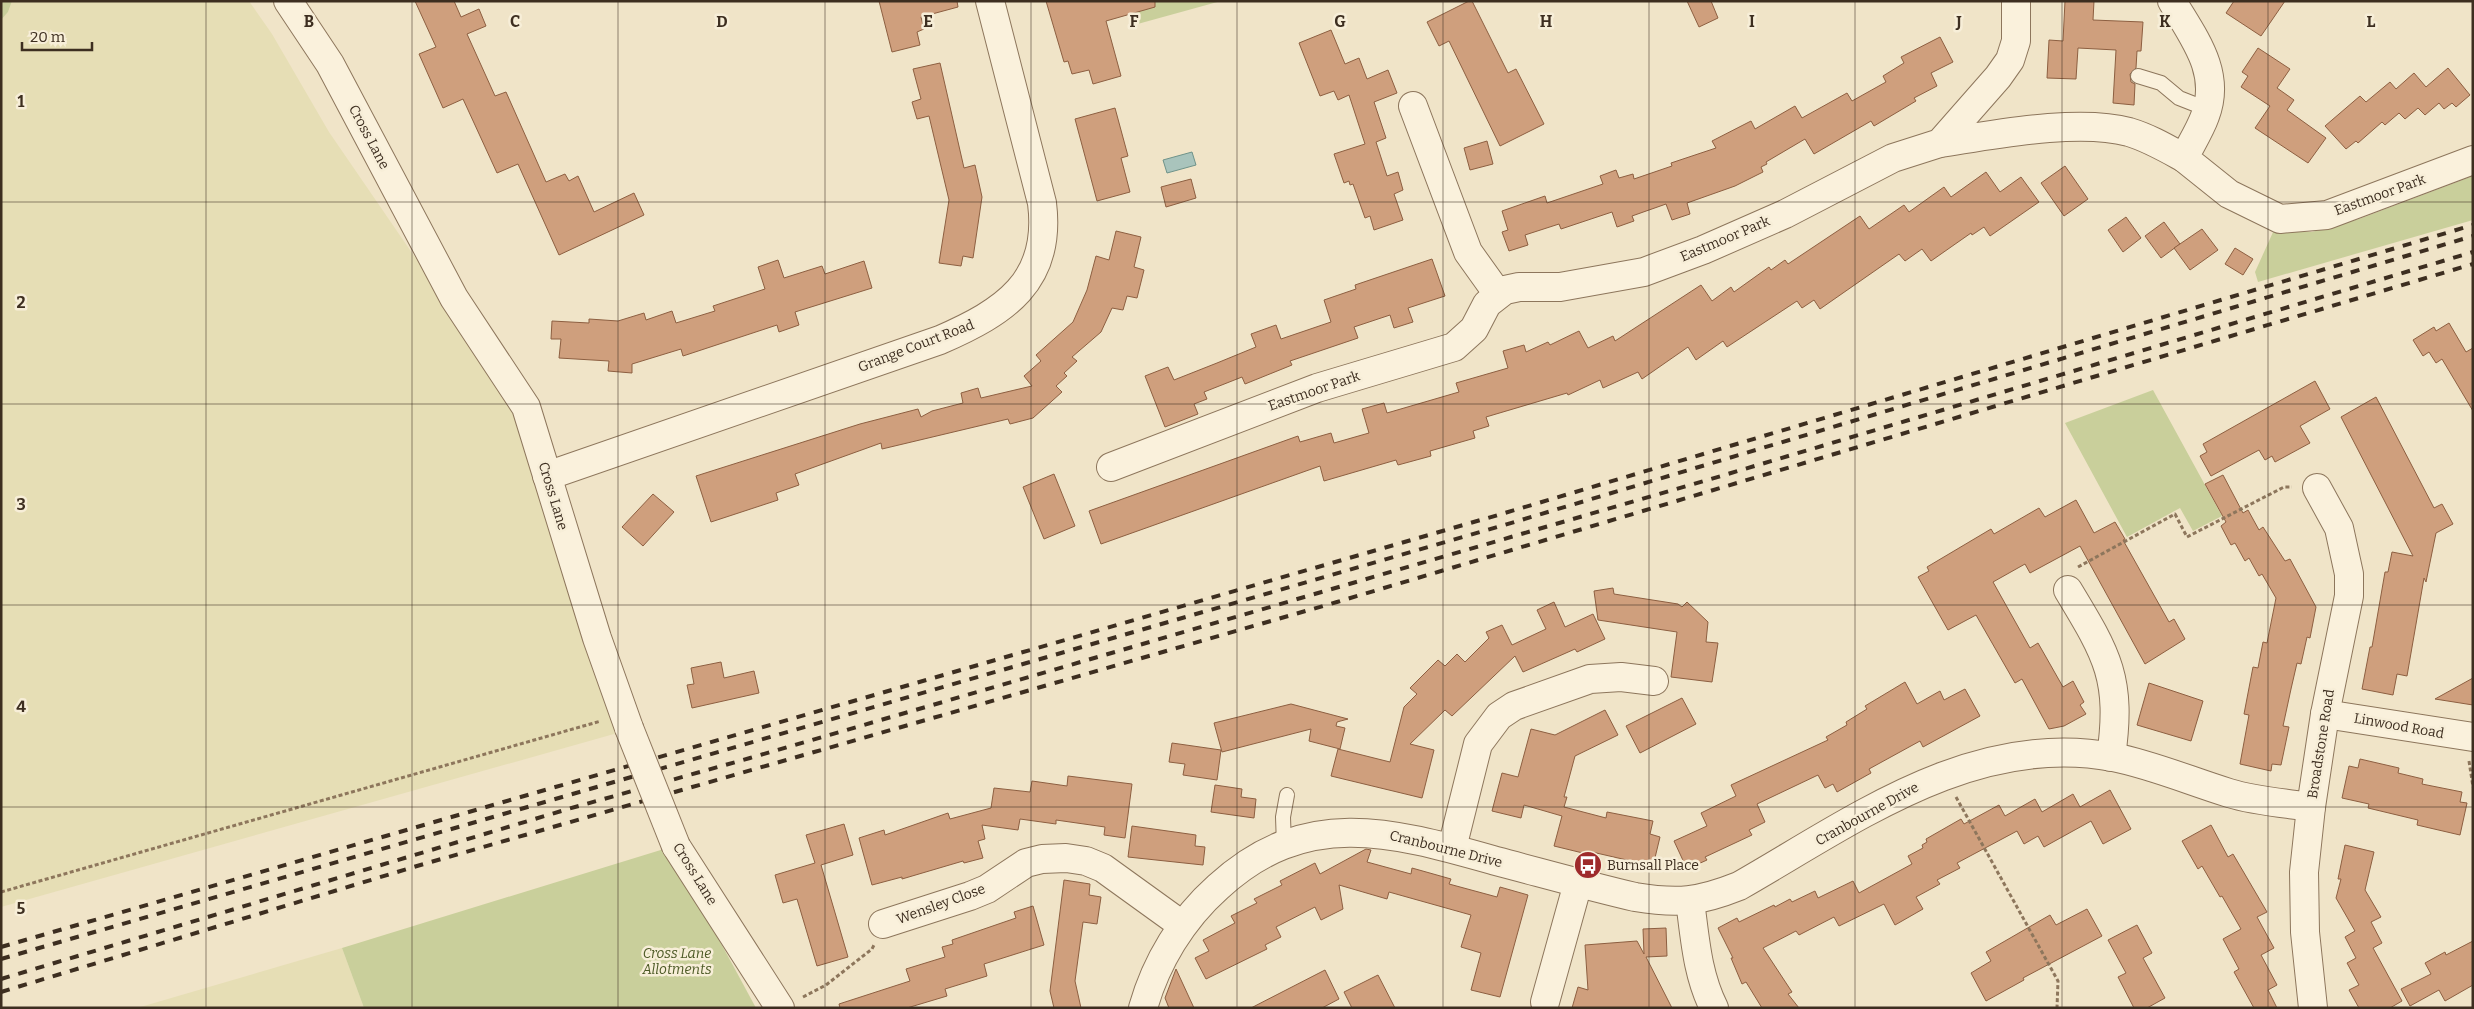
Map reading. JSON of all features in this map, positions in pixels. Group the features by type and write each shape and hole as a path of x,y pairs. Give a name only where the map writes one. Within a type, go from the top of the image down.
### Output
{"street":[{"name":"Cross Lane","path":"288,1 330,64 454,298 526,407 597,638 617,724 676,846 780,1008"},
{"name":"Grange Court Road","path":"546,476 940,340 982,322 1026,284 1036,266 1042,245 1044,217 990,1"},
{"path":"1940,143 2010,60 2016,41 2016,1"},
{"path":"2172,1 2204,54 2210,76 2210,96 2207,108 2184,158"},
{"path":"1414,106 1468,252 1498,294"},
{"name":"Eastmoor Park","path":"1110,467 1317,388 1454,347 1474,330 1487,304 1498,294 1519,286 1560,287 1644,272 1703,250 1785,214 1893,158 1940,143 2032,130 2099,127 2126,131 2146,137 2184,158 2229,194 2280,218 2327,215 2473,160"},
{"name":"Broadstone Road","path":"2313,1008 2304,932 2304,872 2311,807 2325,714 2349,596 2348,574 2339,528 2316,488"},
{"path":"2068,590 2095,634 2108,661 2116,703 2111,757"},
{"path":"1452,848 1478,744 1499,716 1514,706 1590,679 1621,677 1654,681"},
{"name":"Linwood Road","path":"2325,714 2473,738"},
{"name":"Cranbourne Drive","path":"1143,1008 1158,968 1182,925 1207,897 1228,877 1257,858 1284,845 1318,836 1353,831 1411,838 1578,884 1654,900 1690,902 1739,886 1909,789 1943,775 1985,762 2042,754 2076,753 2111,757 2171,772 2252,799 2311,807"},
{"name":"Wensley Close","path":"883,924 987,889 1026,863 1042,859 1066,858 1086,861 1103,868 1182,925"},
{"path":"1545,1002 1578,884"},
{"path":"1690,902 1699,970 1714,1008"}],"lane":[{"path":"2138,76 2162,83 2179,98 2207,108"},
{"path":"1284,845 1283,817 1286,795"}],"path":[{"path":"2068,590 2077,568 2175,514 2187,537 2284,487 2316,488"},
{"path":"1,892 617,724"},
{"path":"1943,775 2058,981 2057,1008"},
{"path":"780,1008 826,985 872,949 883,924"}],"shaded area":[{"path":"12,1 249,1 272,34 329,132 447,304 509,401 532,467 571,602 621,732 1,907 1,20 8,12"},
{"path":"342,948 364,1008 137,1008"}],"green space":[{"path":"1,1 12,1 8,12 1,20"},
{"path":"1127,1 1221,1 1134,25"},
{"path":"2473,176 2473,220 2258,282 2255,272 2274,230 2312,232 2359,219"},
{"path":"2153,390 2222,516 2193,531 2180,508 2127,537 2065,423"},
{"name":"Cross Lane Allotments","path":"664,849 697,899 756,1008 364,1008 342,948"}],"water":[{"path":"1192,152 1196,165 1167,173 1163,160"}],"building":[{"path":"415,1 454,1 461,17 479,9 486,26 467,34 495,96 506,92 546,182 565,174 569,181 578,176 594,212 634,193 644,215 559,255 518,164 497,173 463,99 443,108 419,54 436,47"},
{"path":"879,1 957,1 958,7 921,17 924,29 917,32 920,45 892,52"},
{"path":"1046,1 1155,1 1155,7 1106,21 1121,76 1093,84 1089,70 1072,74 1068,61 1064,62"},
{"path":"1472,1 1508,73 1516,69 1544,124 1500,146 1449,41 1439,46 1427,22"},
{"path":"1687,1 1711,1 1718,18 1699,27"},
{"path":"2065,1 2094,1 2093,20 2143,22 2141,51 2137,51 2136,68 2130,74 2131,82 2135,84 2134,105 2113,103 2116,50 2078,48 2076,79 2047,78 2049,40 2063,41"},
{"path":"2234,1 2285,1 2261,36 2226,13"},
{"path":"1331,30 1345,64 1359,58 1367,79 1388,70 1397,93 1374,102 1386,138 1376,142 1387,176 1398,172 1403,190 1394,194 1403,220 1374,230 1370,216 1365,218 1353,184 1350,185 1349,181 1344,183 1334,154 1365,144 1349,95 1338,100 1334,91 1320,96 1299,43"},
{"path":"1940,37 1953,62 1931,73 1937,86 1914,98 1916,101 1874,126 1871,121 1814,154 1805,139 1766,162 1767,164 1761,167 1763,172 1735,186 1687,203 1690,214 1672,220 1666,204 1632,216 1634,221 1617,227 1612,212 1561,229 1559,224 1525,235 1528,245 1509,251 1502,232 1508,230 1502,211 1545,196 1547,203 1603,184 1600,176 1616,170 1619,178 1633,174 1634,179 1672,166 1671,163 1716,148 1712,141 1751,121 1755,129 1795,106 1802,118 1847,93 1852,101 1886,82 1883,76 1904,63 1901,57"},
{"path":"2258,48 2290,69 2277,88 2294,100 2287,110 2326,138 2308,163 2255,128 2270,106 2241,87 2248,76 2242,72"},
{"path":"940,63 964,168 975,165 982,197 973,258 963,256 961,266 939,263 949,200 929,116 917,119 912,102 921,99 913,69"},
{"path":"2448,68 2470,95 2456,107 2452,103 2444,109 2439,103 2425,115 2418,108 2405,119 2399,113 2385,125 2382,122 2358,143 2356,141 2346,149 2325,126 2360,96 2366,102 2390,82 2396,89 2414,73 2426,87"},
{"path":"1115,108 1128,156 1121,158 1130,192 1097,201 1075,119"},
{"path":"1487,141 1493,164 1470,170 1464,148"},
{"path":"2065,166 2088,199 2064,216 2041,183"},
{"path":"1986,172 2000,192 2021,177 2039,202 1990,236 1984,227 1972,235 1971,233 1931,261 1922,249 1905,261 1899,254 1820,309 1814,300 1802,308 1797,301 1727,347 1723,341 1696,360 1688,347 1642,379 1638,372 1603,388 1600,380 1568,395 1567,393 1486,417 1489,426 1473,431 1475,438 1430,451 1431,456 1398,465 1396,460 1324,481 1320,466 1101,544 1089,511 1298,436 1300,442 1331,433 1334,443 1369,433 1362,409 1384,403 1387,413 1459,392 1456,383 1508,368 1503,351 1524,345 1526,352 1548,342 1550,345 1579,331 1588,348 1613,336 1615,341 1701,285 1712,301 1731,287 1734,292 1769,267 1771,270 1785,260 1788,264 1860,216 1869,229 1904,205 1909,212 1944,187 1951,197"},
{"path":"1191,179 1196,198 1166,207 1161,187"},
{"path":"2126,217 2141,238 2123,252 2108,230"},
{"path":"2164,222 2180,244 2161,258 2145,236"},
{"path":"2202,229 2218,250 2190,270 2174,248"},
{"path":"1116,231 1141,237 1134,267 1144,270 1137,298 1127,296 1123,310 1112,308 1101,332 1072,357 1077,361 1064,373 1067,376 1056,386 1062,392 1033,418 1010,424 1008,419 882,449 881,443 795,474 799,485 776,493 778,500 711,522 696,476 860,424 918,409 921,417 932,411 963,403 961,393 978,388 981,398 1032,386 1024,376 1041,361 1036,355 1073,322 1087,290 1096,256 1109,260"},
{"path":"2235,248 2253,259 2243,275 2225,264"},
{"path":"1432,259 1445,296 1408,308 1413,322 1394,328 1390,315 1354,327 1358,338 1290,361 1292,365 1245,384 1242,377 1204,392 1207,399 1194,404 1198,414 1165,427 1145,376 1168,367 1174,380 1256,347 1251,334 1276,325 1281,339 1331,322 1324,300 1356,289 1355,285"},
{"path":"778,260 784,278 822,266 825,274 864,261 872,288 795,312 799,325 779,332 777,325 683,356 681,349 632,364 632,373 608,371 609,361 559,358 561,339 551,339 552,321 589,323 589,319 618,321 644,313 646,320 672,311 676,323 715,311 713,306 765,289 758,267"},
{"path":"2449,323 2466,352 2473,348 2473,411 2442,359 2436,363 2429,352 2423,356 2413,340 2434,327 2436,331"},
{"path":"2315,381 2330,409 2300,426 2310,443 2275,462 2272,456 2265,460 2259,450 2211,476 2200,456 2207,452 2203,444"},
{"path":"2376,397 2434,508 2442,504 2453,524 2436,533 2426,582 2424,578 2407,676 2397,674 2393,695 2362,689 2370,647 2372,647 2385,572 2388,572 2392,552 2413,556 2341,417"},
{"path":"1054,474 1075,526 1044,539 1023,487"},
{"path":"2223,475 2243,513 2248,510 2259,530 2263,527 2285,561 2290,559 2316,607 2310,638 2307,637 2301,664 2297,663 2291,689 2283,726 2289,727 2281,765 2272,764 2271,771 2240,764 2249,715 2244,714 2253,667 2258,668 2263,642 2267,643 2276,598 2262,574 2259,576 2249,558 2245,561 2235,543 2231,545 2221,526 2226,522 2205,484"},
{"path":"653,494 674,512 643,546 622,527"},
{"path":"2076,500 2094,533 2115,522 2125,539 2123,540 2169,622 2174,619 2185,639 2145,664 2080,546 2030,573 2025,564 1993,582 2030,648 2038,643 2063,687 2073,681 2084,702 2080,705 2086,714 2064,726 2049,729 2022,679 2015,683 1976,615 1948,630 1918,577 1929,571 1927,567 1991,529 1994,534 2039,508 2045,517"},
{"path":"1613,588 1614,594 1678,604 1682,607 1687,602 1708,622 1706,642 1718,643 1712,682 1671,677 1677,632 1598,620 1594,591"},
{"path":"1554,602 1565,627 1593,614 1605,639 1577,652 1575,649 1523,672 1515,656 1452,716 1445,710 1410,744 1434,750 1422,798 1331,776 1338,749 1390,762 1404,707 1417,694 1410,688 1438,660 1445,666 1457,654 1465,662 1489,638 1486,632 1502,625 1512,645 1546,629 1537,610"},
{"path":"721,662 724,678 754,671 759,693 692,708 687,685 694,684 691,668"},
{"path":"2473,678 2473,705 2435,699"},
{"path":"1905,682 1917,704 1940,691 1944,700 1965,689 1980,716 1923,747 1920,741 1869,769 1871,773 1837,792 1833,784 1825,788 1818,775 1757,804 1765,822 1749,830 1752,835 1705,857 1707,860 1687,869 1674,841 1707,826 1701,813 1736,796 1731,785 1828,740 1826,737 1847,725 1846,722 1867,709 1865,706"},
{"path":"2149,683 2203,701 2191,741 2137,725"},
{"path":"1682,698 1696,724 1640,753 1626,726"},
{"path":"1291,704 1348,719 1337,722 1336,726 1345,728 1340,749 1309,741 1311,729 1222,752 1214,723"},
{"path":"1605,710 1618,735 1575,756 1564,797 1567,797 1564,807 1606,818 1607,812 1653,821 1650,834 1660,837 1653,866 1592,852 1591,855 1554,846 1562,816 1524,805 1521,818 1492,811 1502,773 1518,777 1531,729 1555,735"},
{"path":"1172,743 1221,750 1217,780 1183,775 1185,764 1169,762"},
{"path":"2360,759 2399,768 2398,773 2423,779 2422,784 2462,792 2460,802 2467,803 2460,835 2417,825 2418,820 2368,808 2369,804 2342,798 2349,766 2358,768"},
{"path":"1068,776 1132,784 1125,838 1104,835 1105,827 1056,820 1056,824 1020,819 1018,830 982,825 985,839 978,841 983,858 964,863 963,861 902,879 902,877 872,885 859,838 884,830 885,835 948,813 950,819 991,808 994,788 1030,792 1032,781 1067,786"},
{"path":"1215,785 1242,789 1241,797 1256,799 1254,818 1211,812"},
{"path":"2110,790 2131,829 2103,844 2091,821 2044,847 2038,836 2024,844 2017,831 1957,863 1960,868 1937,880 1940,884 1916,897 1923,909 1895,925 1884,904 1839,926 1834,917 1799,935 1796,931 1763,948 1792,992 1788,994 1799,1008 1762,1008 1746,982 1742,984 1731,958 1733,958 1718,928 1737,918 1739,922 1774,905 1775,907 1790,899 1792,902 1815,891 1818,898 1853,881 1859,893 1912,864 1908,856 1923,848 1922,845 1927,842 1926,839 1961,819 1964,824 1999,805 2005,816 2035,799 2042,812 2073,794 2080,807"},
{"path":"844,824 853,855 821,865 848,957 817,966 797,899 783,903 775,875 815,863 806,835"},
{"path":"2211,825 2228,857 2233,854 2267,912 2257,917 2274,948 2261,955 2277,985 2268,990 2277,1008 2254,1008 2234,972 2239,969 2223,939 2241,929 2202,866 2198,869 2182,841"},
{"path":"1132,826 1196,835 1195,846 1205,847 1203,865 1128,857"},
{"path":"2345,845 2374,852 2365,890 2381,917 2371,922 2382,943 2373,948 2402,1001 2390,1008 2359,1008 2349,990 2359,985 2347,963 2356,958 2345,937 2355,931 2336,898 2341,879 2338,879"},
{"path":"1366,849 1371,850 1367,862 1411,874 1412,868 1451,879 1449,884 1497,897 1500,887 1528,895 1500,997 1471,990 1481,953 1461,947 1471,915 1389,892 1387,899 1339,885 1343,909 1321,920 1315,907 1276,927 1281,937 1265,945 1267,949 1206,979 1195,958 1209,951 1203,940 1235,923 1231,916 1257,903 1254,899 1282,885 1280,881 1315,863 1320,874"},
{"path":"1064,880 1090,884 1089,895 1101,897 1097,924 1083,922 1075,981 1081,1008 1054,1008 1050,991"},
{"path":"1033,906 1044,945 984,964 987,976 945,989 947,996 907,1008 840,1008 839,1004 910,981 906,969 945,957 942,947 953,944 952,940 1016,918 1014,912"},
{"path":"2087,909 2102,936 2023,978 2024,980 1986,1001 1971,973 1991,961 1986,952 2050,915 2056,925"},
{"path":"2137,925 2152,953 2143,958 2165,998 2147,1008 2134,1008 2118,977 2126,973 2108,940"},
{"path":"1666,928 1667,956 1646,957 1672,1008 1572,1008 1578,987 1588,990 1585,945 1637,941 1644,954 1643,929"},
{"path":"2473,941 2473,985 2445,1001 2439,990 2410,1006 2401,989 2431,974 2425,963 2445,952 2446,955"},
{"path":"1176,969 1194,1008 1169,1008 1165,998"},
{"path":"1325,970 1339,999 1322,1008 1251,1008"},
{"path":"1378,975 1395,1008 1352,1008 1344,992"}],"railway":[{"path":"1,947 1498,515 2473,225"},
{"path":"1,959 1501,526 2473,236"},
{"path":"1,979 568,809 750,758 1721,476 2473,252"},
{"path":"1,992 417,866 1337,602 2473,264"}],"place":[{"name":"Burnsall Place","path":"1588,865"}]}
